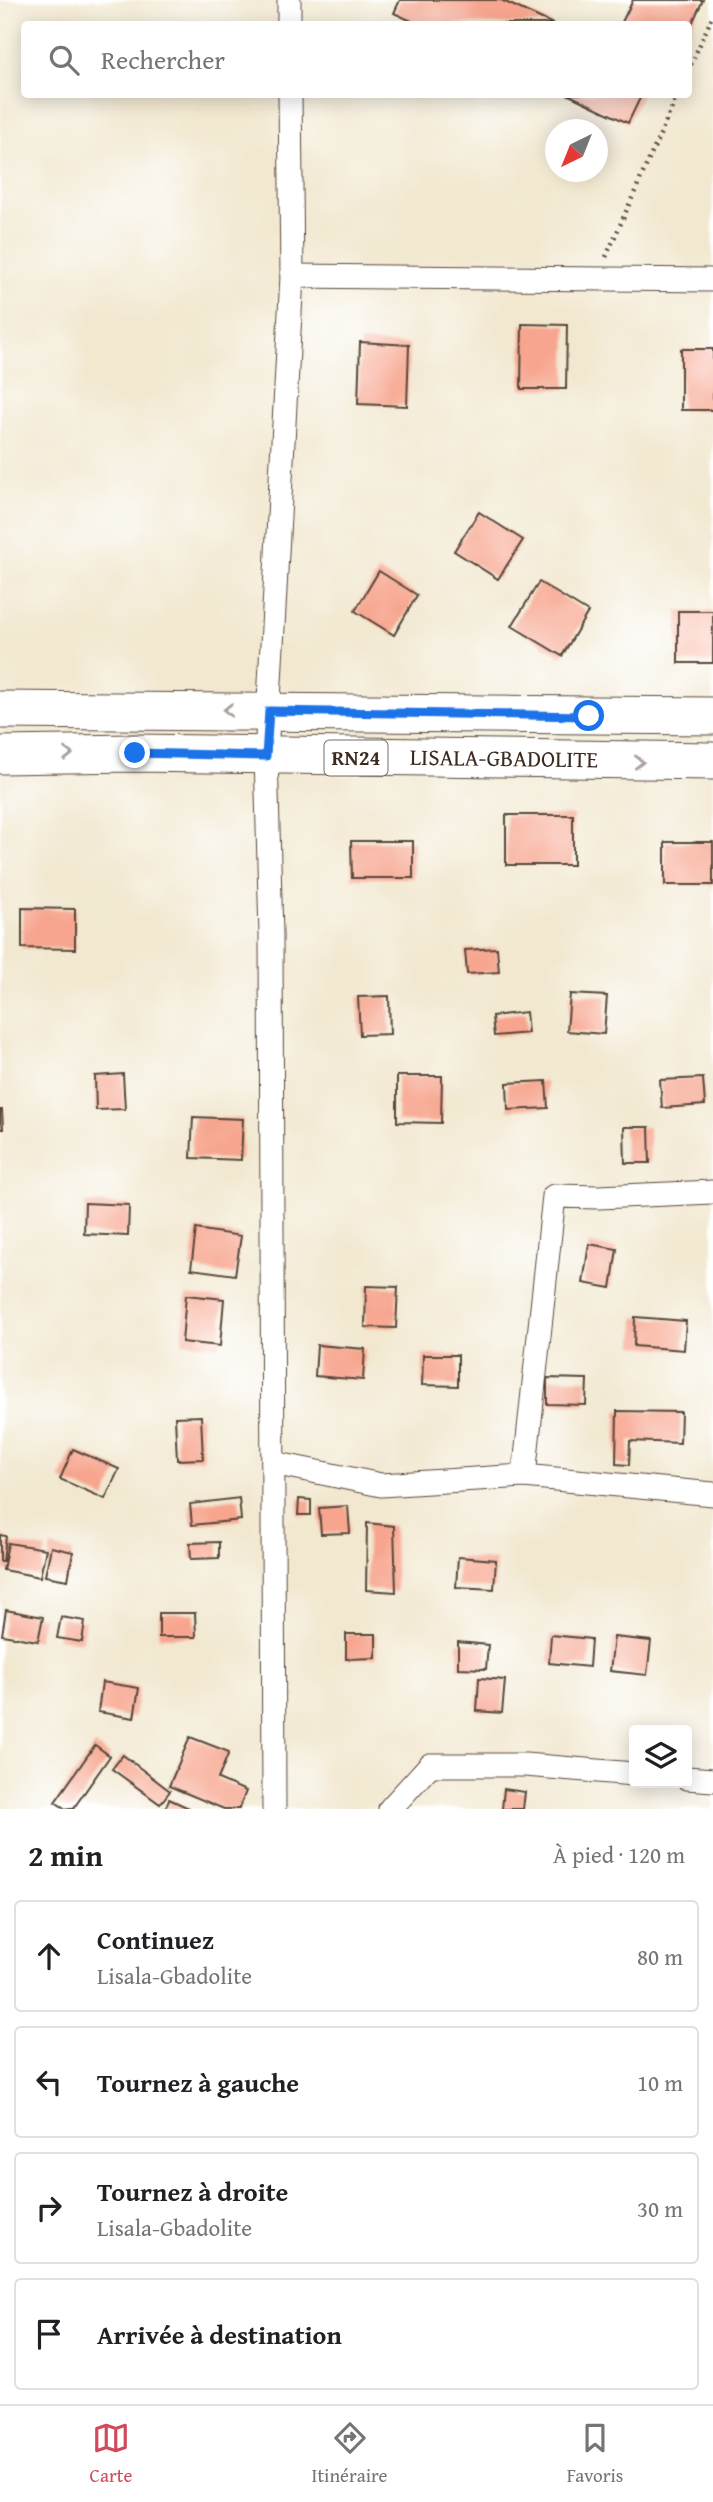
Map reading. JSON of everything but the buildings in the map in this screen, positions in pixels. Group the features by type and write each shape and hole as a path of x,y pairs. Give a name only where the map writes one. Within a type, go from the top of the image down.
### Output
{"main road":[{"name":"LISALA-GBADOLITE","path":"0,710 713,716"},
{"name":"LISALA-GBADOLITE","path":"0,755 135,753 713,761"}],"street":[{"path":"289,0 289,21"},
{"path":"274,1809 271,934 266,756 292,276 290,98"},
{"path":"292,276 713,280"},
{"path":"524,1476 554,1196 600,1197 713,1192"},
{"path":"273,1463 382,1485 524,1476 713,1494"},
{"path":"390,1809 430,1765 525,1765 629,1774"},
{"path":"692,1778 713,1780"}],"path":[{"path":"692,62 712,19"},
{"path":"596,279 676,98"}],"route":[{"path":"135,753 266,756 269,711 589,716"}]}
